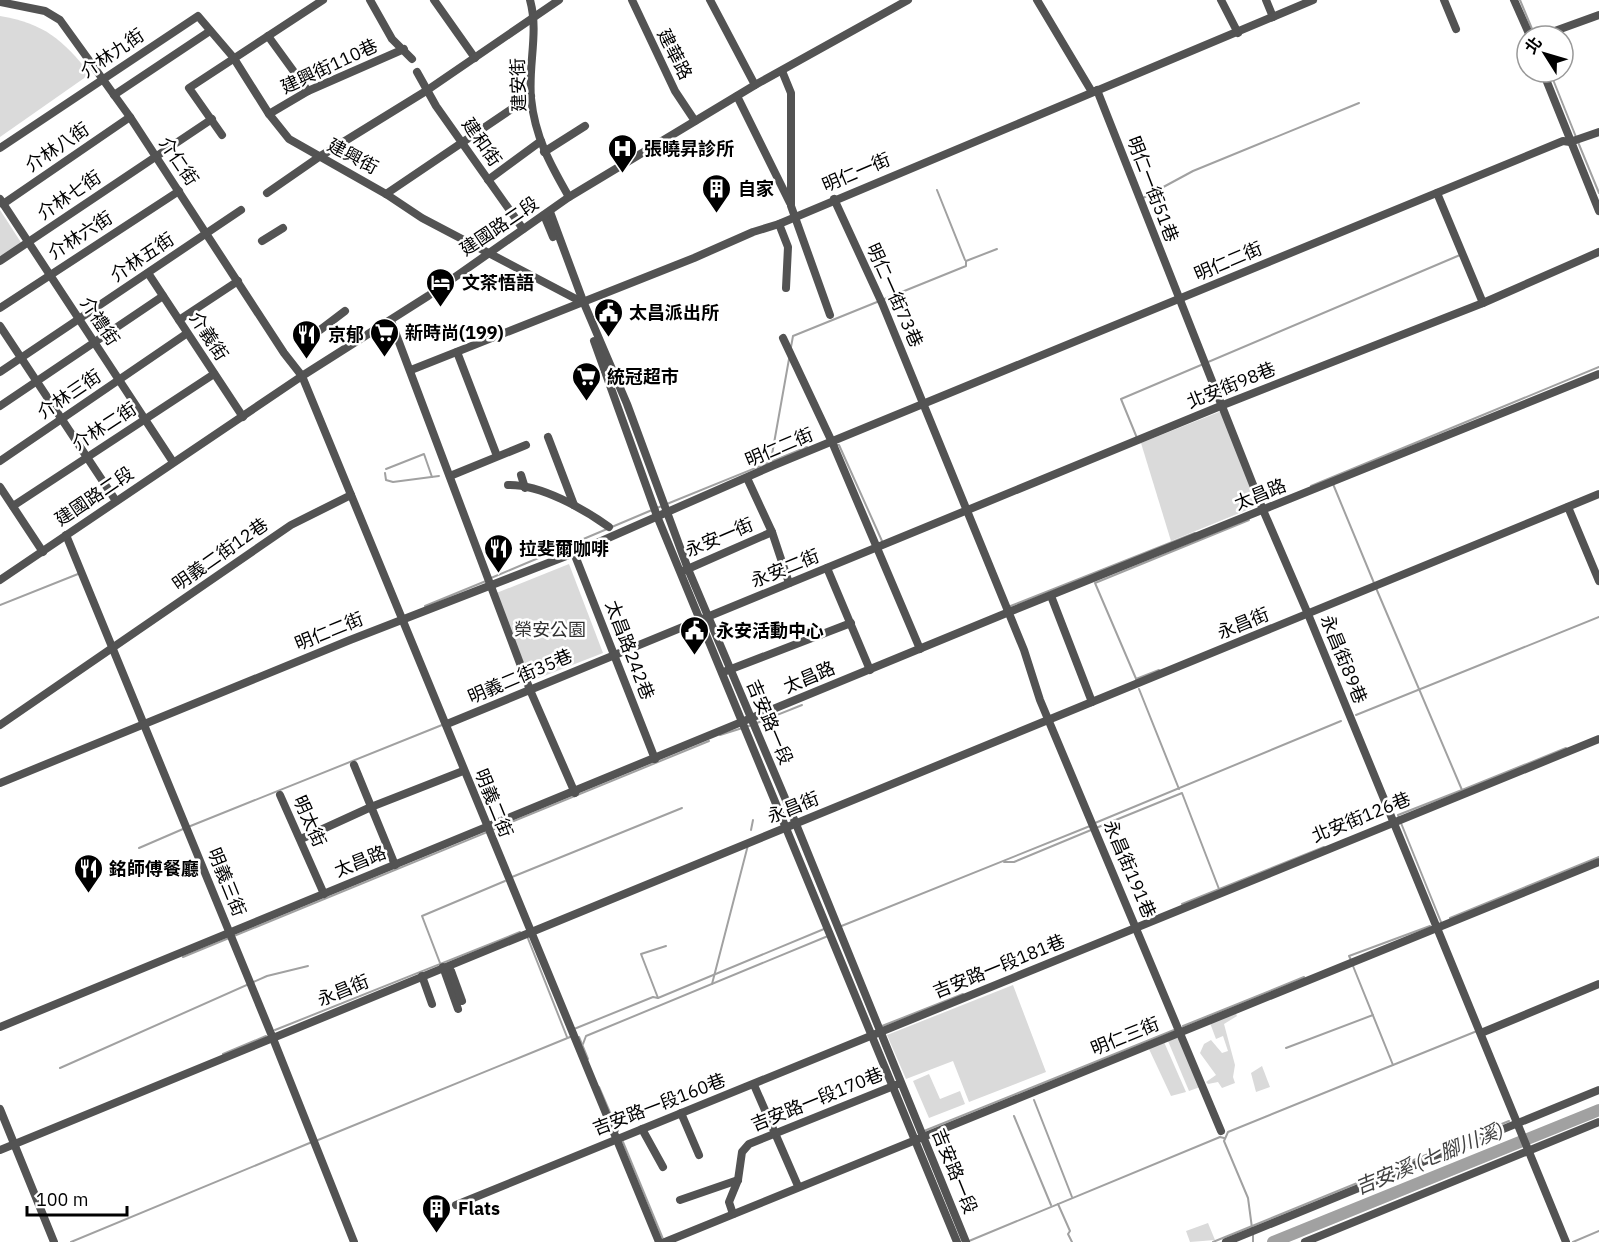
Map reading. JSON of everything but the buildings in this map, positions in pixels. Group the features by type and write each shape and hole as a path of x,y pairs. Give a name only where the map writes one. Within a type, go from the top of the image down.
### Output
{"street":[{"path":"222,135 189,88 323,0"},
{"path":"370,0 393,39 412,59"},
{"path":"434,0 475,58"},
{"name":"建安街","path":"530,0 534,16 531,96 544,152 569,197"},
{"path":"267,193 319,157 428,90 559,0"},
{"name":"建華路","path":"632,0 675,91 695,121"},
{"path":"710,0 755,86"},
{"name":"建國路二段","path":"0,580 302,376 391,321 569,197 736,96 908,0"},
{"name":"明仁一街51巷","path":"1037,0 1094,91 1223,405"},
{"path":"1221,0 1238,33"},
{"path":"1266,0 1273,17"},
{"name":"明仁一街","path":"411,370 779,224 1313,0"},
{"path":"1444,0 1456,29"},
{"path":"1514,0 1525,24"},
{"name":"介仁街","path":"0,2 45,11 60,20 130,117 302,376"},
{"path":"1574,24 1599,15"},
{"name":"介林九街","path":"0,148 198,16 233,57"},
{"path":"114,95 210,31"},
{"path":"268,36 308,91"},
{"name":"建興街110巷","path":"268,114 308,91 404,50"},
{"name":"建興街","path":"233,57 268,114 289,139 386,194 422,218 580,302"},
{"path":"782,71 790,93 791,206"},
{"name":"建和街","path":"417,72 462,143 523,229"},
{"path":"1549,84 1576,140 1599,211"},
{"path":"386,194 531,96"},
{"path":"736,96 791,206 830,315"},
{"name":"介林八街","path":"2,202 130,117"},
{"name":"介林七街","path":"0,261 212,119"},
{"path":"544,152 585,126"},
{"name":"明仁二街","path":"0,783 402,619 574,553 832,442 1563,141 1576,140 1599,132"},
{"path":"488,180 541,141"},
{"name":"介林六街","path":"0,308 179,190"},
{"path":"1437,193 1483,303"},
{"name":"明仁一街73巷","path":"834,199 882,303 967,512"},
{"name":"介禮街","path":"2,202 173,462"},
{"name":"介林五街","path":"0,372 241,210"},
{"name":"吉安路一段","path":"547,214 620,407 657,516 705,618 787,828 896,1085 966,1242"},
{"path":"779,224 788,247 786,288"},
{"path":"262,242 282,228"},
{"name":"北安街98巷","path":"876,548 1223,405 1483,303 1599,252"},
{"name":"介義街","path":"148,273 186,334 243,417"},
{"path":"179,320 238,281"},
{"path":"0,406 163,296"},
{"name":"吉安路一段","path":"580,302 627,404 666,512 684,570"},
{"path":"320,330 345,311"},
{"path":"391,321 530,690 575,793"},
{"path":"0,326 3,338 22,357 116,501"},
{"name":"介林三街","path":"0,460 186,334"},
{"path":"783,338 832,442 920,649"},
{"path":"457,352 497,456"},
{"name":"介林二街","path":"13,506 214,374"},
{"name":"太昌路","path":"0,1027 575,793 1009,612 1599,374"},
{"name":"明義二街","path":"302,376 658,1242"},
{"name":"永昌街89巷","path":"1223,405 1263,510 1392,822 1437,924 1566,1242"},
{"path":"548,437 574,505"},
{"path":"450,476 526,445"},
{"path":"521,475 525,488"},
{"path":"747,478 772,532 789,583"},
{"path":"508,485 525,488 574,505 609,528"},
{"path":"0,487 43,552"},
{"name":"永昌街","path":"0,1150 272,1036 531,933 1599,494"},
{"name":"明義二街12巷","path":"0,726 291,525 351,495"},
{"path":"1569,507 1599,581"},
{"name":"永昌街191巷","path":"967,512 1009,612 1049,720 1221,1131"},
{"name":"永安一街","path":"684,570 772,532"},
{"name":"明義三街","path":"66,535 230,932 353,1242"},
{"name":"永安二街","path":"705,618 876,548"},
{"name":"太昌路242巷","path":"574,553 655,759"},
{"path":"827,568 870,669"},
{"path":"1051,596 1092,702"},
{"name":"明義二街35巷","path":"447,724 705,618"},
{"path":"727,671 851,623"},
{"name":"吉安路一段","path":"746,721 796,824 875,1034"},
{"name":"北安街126巷","path":"1137,928 1599,739"},
{"path":"354,765 395,865"},
{"path":"301,839 371,807 463,771"},
{"name":"明太街","path":"280,795 324,894"},
{"name":"明仁三街","path":"665,1242 1352,962 1437,924 1599,862"},
{"name":"吉安路一段181巷","path":"875,1034 1137,928"},
{"path":"446,966 460,1005"},
{"path":"422,976 432,1004"},
{"path":"1481,1033 1599,984"},
{"name":"吉安路一段160巷","path":"456,1205 875,1034"},
{"path":"754,1085 798,1186"},
{"name":"吉安路一段170巷","path":"733,1214 729,1202 738,1180 742,1152 749,1144 896,1085"},
{"path":"1226,1242 1599,1090"},
{"path":"0,1109 54,1242"},
{"path":"681,1113 699,1155"},
{"path":"1305,1242 1599,1122"},
{"path":"642,1129 663,1167"},
{"name":"吉安路一段","path":"919,1137 957,1242"},
{"path":"681,1200 738,1180"}],"green space":[{"path":"0,16 16,19 51,35 70,51 90,74 0,137"},
{"path":"0,210 22,244 0,258"},
{"path":"1224,410 1264,503 1171,541 1141,443"},
{"name":"榮安公園","path":"569,564 603,653 526,683 494,594"},
{"path":"1013,985 1046,1072 969,1102 953,1061 906,1079 887,1035"},
{"path":"1235,1011 1237,1016 1224,1024 1235,1065 1233,1077 1235,1083 1222,1088 1218,1082 1208,1084 1206,1082 1216,1075 1200,1053 1204,1044 1211,1040 1222,1053 1228,1051 1223,1036 1216,1039 1210,1023"},
{"path":"1179,1036 1200,1087 1189,1091 1168,1041"},
{"path":"1164,1042 1186,1092 1171,1096 1149,1049"},
{"path":"1262,1066 1270,1087 1256,1092 1251,1073"},
{"path":"929,1074 940,1099 960,1091 965,1104 929,1118 913,1081"},
{"path":"1208,1223 1215,1240 1190,1242 1186,1231"}],"waterway":[{"path":"1520,0 1530,24"},
{"path":"1555,84 1576,137"},
{"path":"1143,198 1193,171 1359,103"},
{"path":"1578,142 1599,193"},
{"path":"937,190 965,260"},
{"path":"791,347 793,336 966,266 966,261 997,249"},
{"path":"1137,438 1121,399 1460,255"},
{"path":"771,460 789,359"},
{"path":"1311,486 1599,367"},
{"path":"836,445 839,445 882,541"},
{"path":"657,508 807,447"},
{"path":"386,469 424,454 432,477"},
{"path":"385,473 386,480 393,482 439,476"},
{"path":"1333,484 1374,583"},
{"path":"491,578 652,510"},
{"path":"1137,681 1095,583 1249,520"},
{"path":"1008,607 1195,533"},
{"path":"0,605 78,574"},
{"path":"425,606 486,581"},
{"path":"1376,588 1462,790 1398,815 1399,818"},
{"path":"1356,715 1599,617"},
{"path":"1136,679 1159,670"},
{"path":"1139,689 1179,789"},
{"path":"757,723 802,705"},
{"path":"1095,823 1341,721"},
{"path":"188,827 442,725"},
{"path":"720,735 752,725"},
{"path":"183,957 709,741"},
{"path":"1462,790 1566,748"},
{"path":"1096,828 1182,793 1219,889"},
{"path":"512,877 682,808"},
{"path":"751,830 753,820"},
{"path":"1401,823 1441,922"},
{"path":"839,927 1090,826"},
{"path":"139,848 183,829"},
{"path":"1004,862 1014,862 1091,830"},
{"path":"712,984 748,845"},
{"path":"1182,904 1324,847"},
{"path":"1450,918 1599,857"},
{"path":"440,963 422,916 505,881"},
{"path":"1351,960 1349,956 1430,926"},
{"path":"574,1029 653,997 658,998 824,929"},
{"path":"275,1030 520,932"},
{"path":"527,936 567,1037"},
{"path":"583,1044 586,1036 828,936"},
{"path":"658,998 641,954 666,946"},
{"path":"60,1068 267,976 308,966"},
{"path":"1252,1228 1248,1198 1224,1141 1228,1132 1393,1065 1353,966"},
{"path":"1183,1026 1304,977"},
{"path":"882,1026 963,994"},
{"path":"1286,1048 1373,1015"},
{"path":"924,1131 1174,1030"},
{"path":"1393,1065 1477,1031"},
{"path":"223,1054 266,1036"},
{"path":"318,1140 570,1037"},
{"path":"579,1037 588,1059"},
{"path":"599,1087 618,1131"},
{"path":"1034,1100 1072,1197"},
{"name":"吉安溪 (七腳川溪)","path":"1273,1242 1599,1110"},
{"path":"1014,1116 1051,1205"},
{"path":"1213,1242 1509,1121"},
{"path":"969,1241 1220,1137 1224,1138"},
{"path":"71,1242 312,1142"},
{"path":"623,1142 663,1239"},
{"path":"1058,1204 1070,1231 1068,1234 1072,1242"},
{"path":"1573,1242 1599,1231"},
{"path":"1253,1235 1253,1242"}],"place":[{"name":"張曉昇診所","path":"623,174"},
{"name":"自家","path":"717,214"},
{"name":"文茶悟語","path":"441,308"},
{"name":"太昌派出所","path":"608,338"},
{"name":"新時尚(199)","path":"384,358"},
{"name":"京郁","path":"307,360"},
{"name":"統冠超市","path":"586,402"},
{"name":"拉斐爾咖啡","path":"498,574"},
{"name":"永安活動中心","path":"695,656"},
{"name":"銘師傅餐廳","path":"88,894"},
{"name":"Flats","path":"437,1234"}]}
